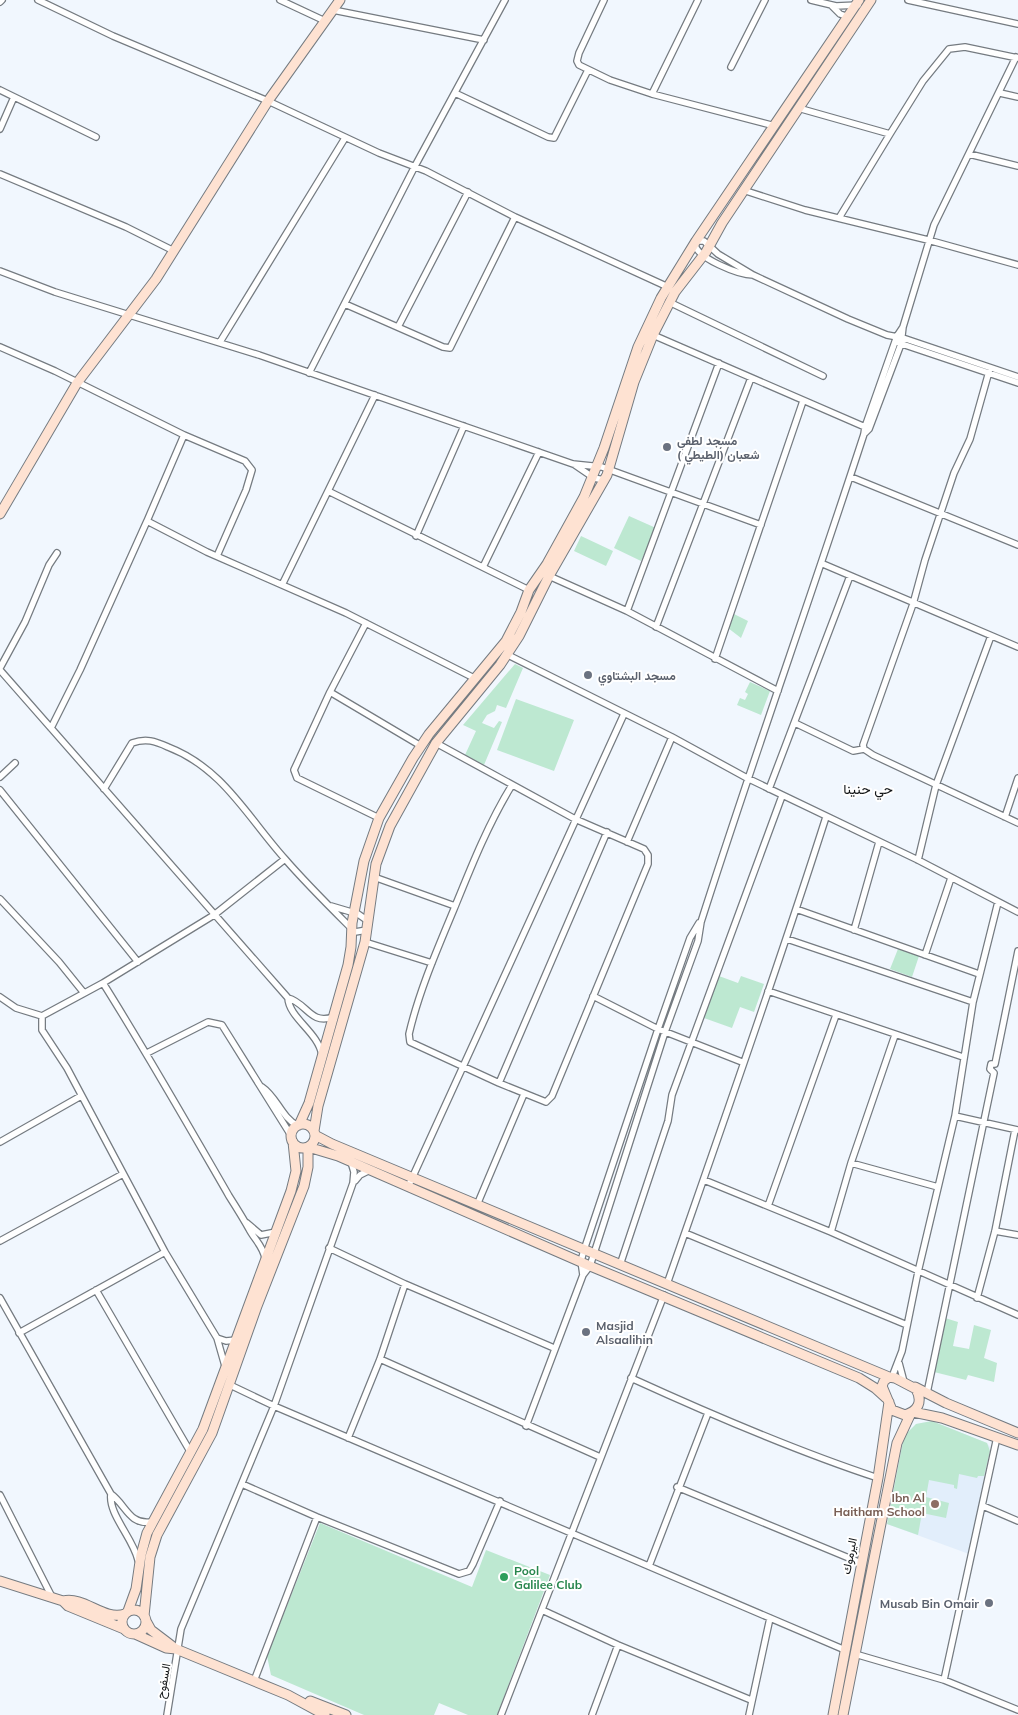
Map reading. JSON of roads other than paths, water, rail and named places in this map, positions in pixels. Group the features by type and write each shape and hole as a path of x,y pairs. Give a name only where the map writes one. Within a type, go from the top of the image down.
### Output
{"street":[{"path":"38,0 113,36 268,101 345,138 415,166 515,217 668,287"},
{"path":"280,0 325,21"},
{"path":"0,514 77,383 174,251 268,101 340,0"},
{"path":"309,373 415,166 505,0"},
{"path":"604,0 578,57 579,65 652,94 775,126"},
{"path":"652,94 698,0"},
{"path":"732,67 765,0"},
{"path":"811,0 831,5 857,2"},
{"path":"135,1634 143,1630 150,1557 157,1535 206,1445 304,1186 308,1167 308,1147 315,1140 321,1097 365,942 374,877 380,851 390,826 436,743 508,655 549,576 604,480 634,382 669,302 710,246 743,190 871,0"},
{"path":"908,0 1018,24"},
{"path":"857,2 861,14"},
{"path":"124,1629 122,1621 136,1589 143,1544 151,1522 191,1453 236,1340 295,1181 297,1161 292,1139 294,1128 298,1126 309,1103 350,956 354,913 368,846 379,818 420,746 506,641 521,612 529,589 547,564 576,512 604,448 638,347 668,287 857,2"},
{"path":"831,5 840,14 847,17 861,14"},
{"path":"333,10 484,40"},
{"path":"839,218 923,81 949,49 959,46 1017,58 928,240 899,340 869,429 864,434"},
{"path":"455,93 548,137 554,138 588,70"},
{"path":"0,90 96,137"},
{"path":"1000,93 1018,97"},
{"path":"0,129 14,97"},
{"path":"798,108 890,134"},
{"path":"220,342 345,138"},
{"path":"969,154 1018,166"},
{"path":"0,174 126,227 174,251"},
{"path":"743,190 805,210 928,240 1018,265"},
{"path":"398,327 468,192"},
{"path":"345,304 443,347 450,348 515,217"},
{"path":"696,243 704,241 718,254 753,275 826,310 899,340 1018,383"},
{"path":"696,243 697,251 702,256 744,274 753,275"},
{"path":"0,272 55,292 220,342 573,464 596,466 761,525"},
{"path":"669,302 823,376"},
{"path":"653,335 865,427"},
{"path":"583,1275 581,1261 589,1252 664,1032 698,941 701,922 747,778 822,564 851,477 865,427 899,340"},
{"path":"0,347 244,461 252,470 246,490 217,556"},
{"path":"627,611 719,363"},
{"path":"989,371 1018,377"},
{"path":"864,749 864,739 913,604 954,473 970,439 989,371"},
{"path":"656,626 752,378"},
{"path":"282,585 375,395"},
{"path":"715,659 803,401"},
{"path":"416,536 464,426"},
{"path":"50,728 80,670 147,522 184,434"},
{"path":"483,567 539,452"},
{"path":"573,464 591,477 604,480"},
{"path":"851,477 1018,544"},
{"path":"328,491 416,536 529,589"},
{"path":"147,522 217,556 366,623 476,679"},
{"path":"57,552 49,565 25,622 0,669 288,998 290,1006 318,1042 322,1056"},
{"path":"822,564 1018,647"},
{"path":"549,576 627,611 778,691"},
{"path":"769,789 850,576"},
{"path":"529,589 530,598 539,595"},
{"path":"366,623 330,692 294,767 294,773 300,780 379,818"},
{"path":"918,860 936,785 991,636"},
{"path":"508,655 672,737 782,796 918,860 1018,912"},
{"path":"330,692 420,746"},
{"path":"408,1187 624,714"},
{"path":"795,723 853,751 864,749 873,755 1018,823"},
{"path":"627,842 672,737"},
{"path":"104,789 132,744 148,739 180,751 202,763 221,782 241,803 285,859 352,929 359,933 368,926"},
{"path":"436,743 576,819 646,851 648,864 549,1100 546,1102 499,1083 410,1042 411,1026 432,963 497,810 512,785"},
{"path":"0,777 15,763"},
{"path":"1005,817 1018,778"},
{"path":"0,790 138,962"},
{"path":"620,1265 668,1123 672,1095 782,796"},
{"path":"667,1284 704,1180 742,1062 787,939 826,817"},
{"path":"499,1083 607,832"},
{"path":"854,930 879,842"},
{"path":"0,997 16,1008 42,1016 103,983 214,915 285,859"},
{"path":"374,877 455,906"},
{"path":"925,955 951,878"},
{"path":"0,899 84,993"},
{"path":"887,1400 882,1386 884,1381 890,1377 898,1362 907,1325 955,1116 963,1057 979,974 998,902"},
{"path":"330,905 362,916 368,926"},
{"path":"796,909 979,974"},
{"path":"526,1426 583,1275 590,1266 589,1252 658,1029 690,938 701,922"},
{"path":"787,939 973,1002"},
{"path":"365,942 432,963"},
{"path":"927,1393 994,1074 990,1070 991,1064 995,1064 1018,951"},
{"path":"103,983 147,1053 231,1199 247,1223 261,1235 276,1232"},
{"path":"768,991 963,1057"},
{"path":"593,996 691,1044 742,1062"},
{"path":"288,998 296,1001 312,1017 323,1019 333,1017"},
{"path":"768,1206 836,1015"},
{"path":"42,1016 42,1030 81,1096 165,1252 217,1338 225,1368"},
{"path":"147,1053 203,1024 218,1022 226,1028 262,1087 266,1099 299,1147 308,1147 353,1158 372,1166 408,1187 590,1266 664,1295 859,1378 875,1388 896,1413 931,1415 1018,1445"},
{"path":"830,1232 851,1162 896,1035"},
{"path":"262,1087 269,1093 286,1117 298,1126 308,1125 315,1133 353,1158"},
{"path":"477,1204 524,1094"},
{"path":"0,1142 81,1096"},
{"path":"955,1116 1016,1130 995,1231 977,1298"},
{"path":"353,1158 353,1183"},
{"path":"851,1162 938,1186"},
{"path":"353,1183 360,1174 372,1166 412,1177 908,1384 1018,1432"},
{"path":"0,1241 123,1174"},
{"path":"704,1180 830,1232 1018,1315"},
{"name":"السفوح","path":"167,1715 181,1630 274,1406 353,1183"},
{"path":"247,1223 249,1230 261,1246 266,1259"},
{"path":"995,1231 1018,1235"},
{"path":"685,1233 907,1325"},
{"path":"329,1248 405,1284 554,1348"},
{"path":"20,1333 165,1252"},
{"path":"348,1438 380,1360 405,1284"},
{"path":"96,1290 191,1453"},
{"path":"501,1715 570,1533 664,1295"},
{"path":"0,1298 111,1494 133,1519 138,1522 151,1522"},
{"path":"217,1338 226,1341 236,1340"},
{"path":"380,1360 600,1458"},
{"path":"843,1715 897,1443 912,1413 917,1409 920,1399 908,1384 898,1362"},
{"path":"631,1378 708,1413 834,1464 878,1478"},
{"path":"230,1385 348,1438 500,1501 570,1533 845,1650"},
{"name":"اليرموك","path":"833,1715 860,1564 878,1478 887,1400"},
{"path":"649,1566 708,1413"},
{"path":"944,1680 997,1437"},
{"path":"242,1484 449,1571 464,1573 474,1564 500,1501"},
{"path":"678,1487 860,1564"},
{"path":"111,1494 112,1507 132,1543 139,1567"},
{"path":"0,1495 52,1597"},
{"path":"983,1506 1018,1521"},
{"path":"254,1681 317,1517"},
{"path":"0,1581 63,1601 68,1606 166,1648 177,1650 288,1695 342,1714"},
{"path":"63,1601 71,1600 112,1616 138,1610 145,1618 151,1630 177,1650"},
{"path":"542,1610 618,1645 751,1700"},
{"path":"749,1715 770,1618"},
{"path":"592,1715 618,1645"},
{"path":"855,1654 944,1680 1018,1710"},
{"path":"288,1695 325,1715"}],"place":[{"name":"مسجد لطفي شعبان (الطيطي )","path":"667,447"},
{"name":"مسجد البشتاوي","path":"588,675"},
{"name":"Masjid Alsaalihin","path":"586,1332"},
{"name":"Ibn Al Haitham School","path":"935,1504"},
{"name":"Pool Galilee Club","path":"504,1577"},
{"name":"Musab Bin Omair","path":"989,1603"}],"district":[{"name":"حي حنينا","path":"868,789"}]}
